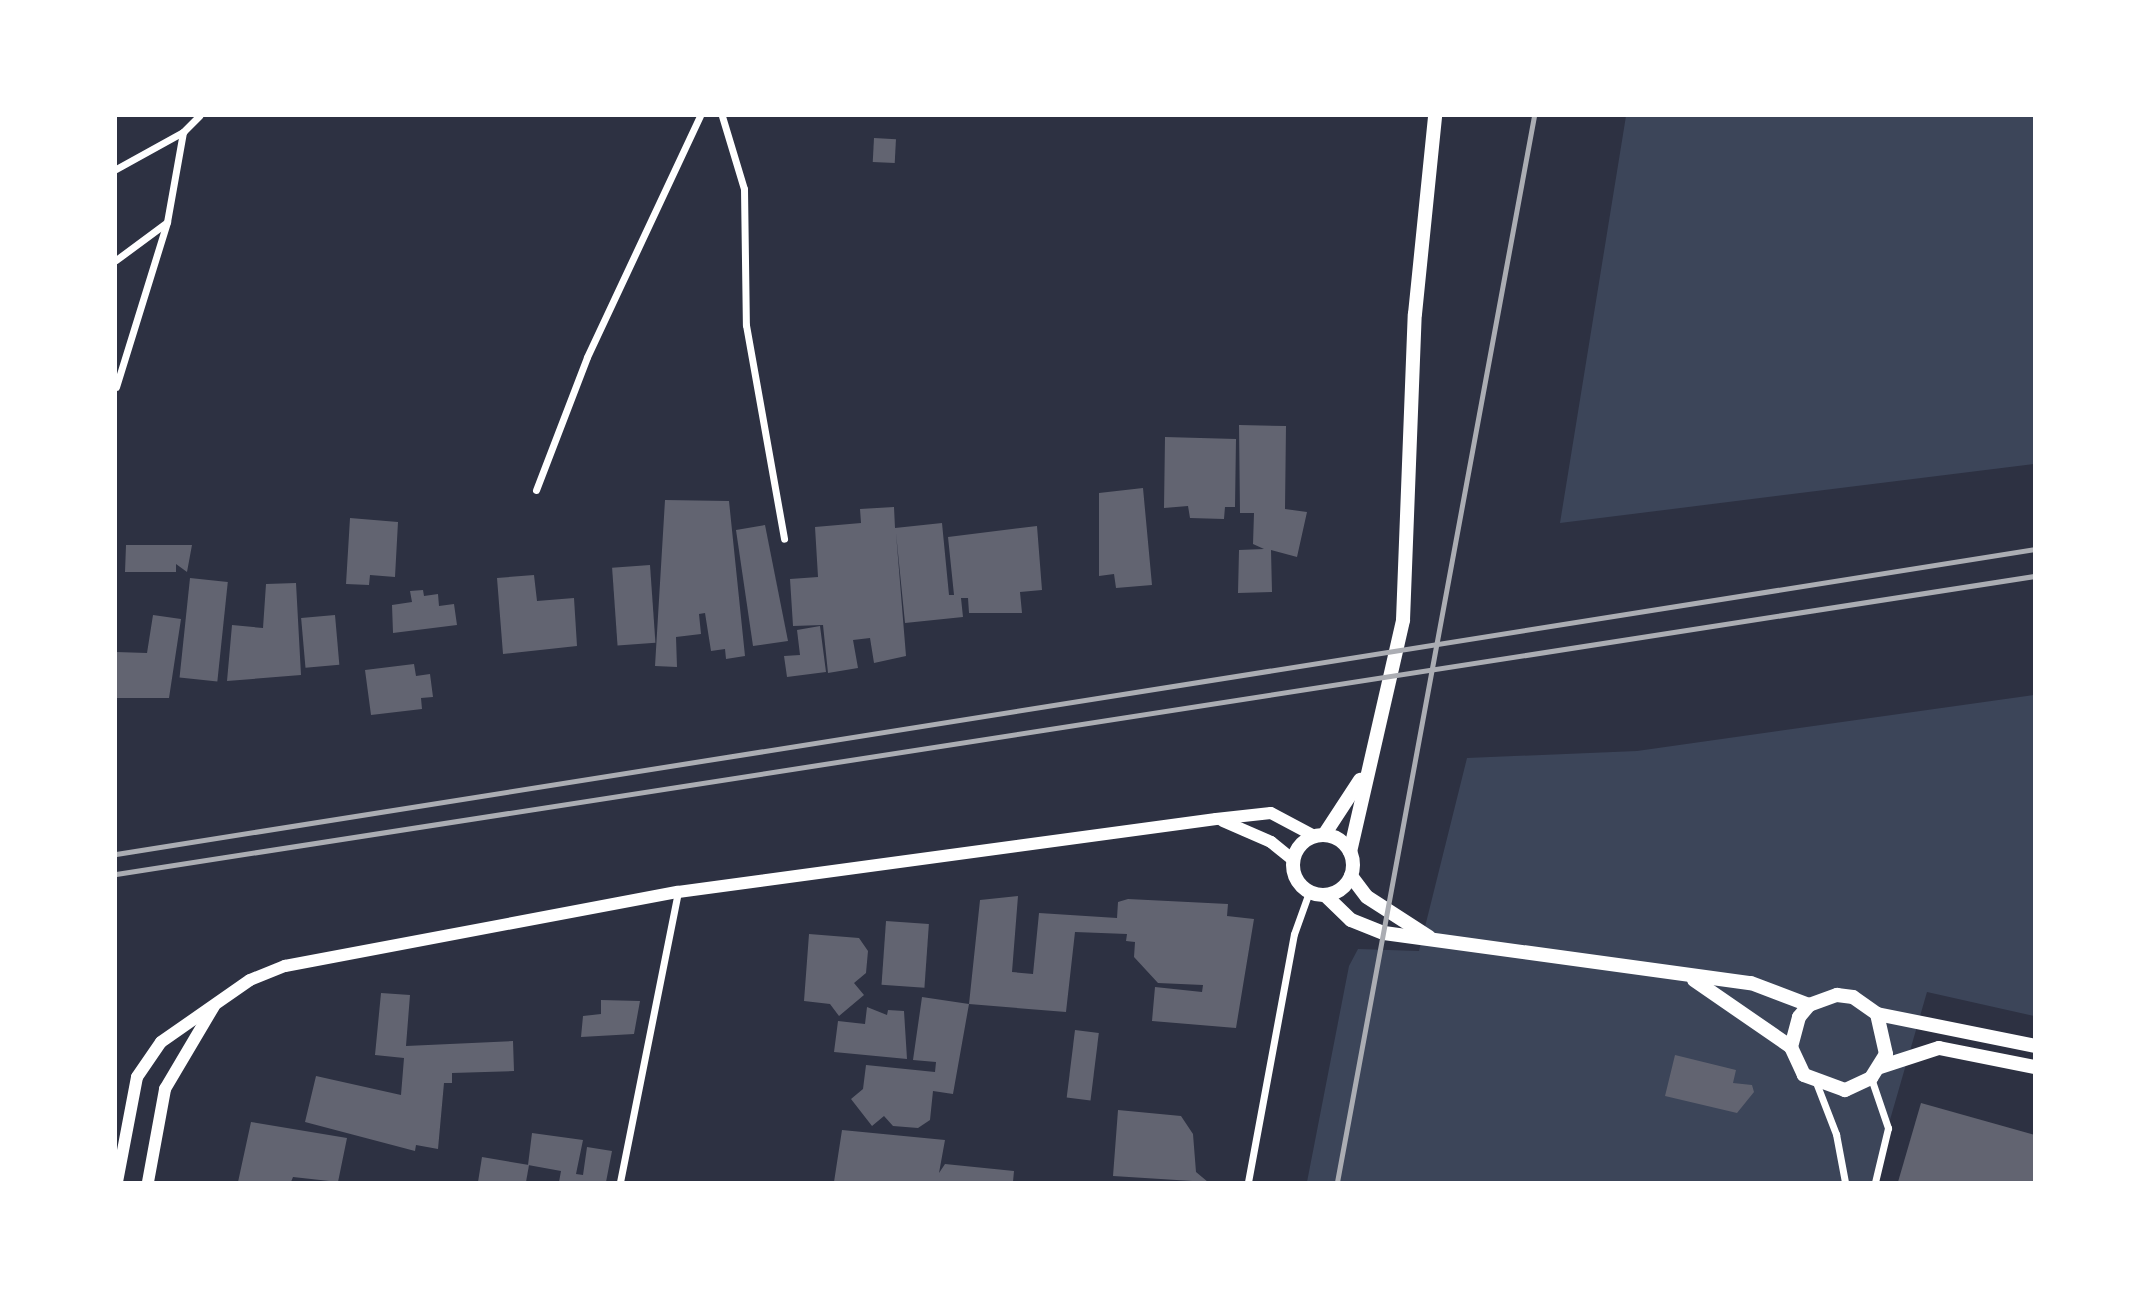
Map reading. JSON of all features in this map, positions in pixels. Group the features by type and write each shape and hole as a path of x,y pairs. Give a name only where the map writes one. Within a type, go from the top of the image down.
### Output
{"main road":[{"path":"1430,938 1367,897 1351,876 1350,852 1364,770 1393,668 1407,579 1415,314 1435,116"},
{"path":"1364,770 1319,835 1293,860 1296,879 1309,892 1325,895 1351,920 1384,933 1694,981 1761,985 1809,1005 1853,997 1877,1014 2035,1046"},
{"path":"1319,835 1350,852"},
{"path":"1325,895 1351,876"},
{"path":"1694,981 1791,1047 1804,1075 1817,1085 1845,1090 1876,1073 1939,1048 2035,1067"},
{"path":"1791,1047 1798,1017 1809,1005"},
{"path":"1876,1073 1887,1040 1877,1014"}],"street":[{"path":"116,169 183,132 199,116"},
{"path":"536,490 587,357 699,116"},
{"path":"722,116 744,189 746,325 784,539"},
{"path":"116,387 167,222 183,132"},
{"path":"116,260 167,222"},
{"path":"117,1182 137,1077 161,1042 250,980 314,958 678,892 1216,819 1271,813 1319,835"},
{"path":"1216,819 1261,837 1293,860"},
{"path":"620,1182 678,892"},
{"path":"1248,1182 1294,934 1309,892"},
{"path":"148,1182 165,1089 214,1005"},
{"path":"1875,1182 1888,1128 1876,1073"},
{"path":"1817,1085 1836,1134 1844,1182"}],"shaded area":[{"path":"1626,116 2034,116 2034,464 1560,523"},
{"path":"2034,695 2034,1016 1927,992 1872,1182 1307,1182 1349,966 1358,949 1419,951 1467,758 1637,751"}],"building":[{"path":"874,138 896,139 895,163 873,162"},
{"path":"1239,425 1286,426 1285,509 1307,512 1297,557 1271,550 1272,592 1238,593 1239,550 1264,549 1253,544 1254,513 1240,513"},
{"path":"1165,437 1236,439 1235,507 1225,507 1224,519 1190,518 1188,506 1164,508"},
{"path":"1143,488 1152,585 1116,588 1114,574 1099,576 1099,493"},
{"path":"665,500 729,501 745,656 726,659 725,649 711,651 705,613 699,614 701,634 676,637 677,667 655,666"},
{"path":"894,507 895,528 942,523 949,595 954,595 948,537 1037,526 1042,590 1020,592 1022,613 969,613 968,598 961,598 963,617 905,623 896,533 906,656 874,663 870,638 853,640 858,668 828,673 823,625 793,626 790,579 818,577 815,527 861,523 860,509"},
{"path":"350,518 398,522 395,577 370,575 369,585 346,584"},
{"path":"765,525 788,641 753,646 736,530"},
{"path":"126,545 192,545 187,572 176,564 176,572 125,572"},
{"path":"650,565 655,643 618,645 612,568"},
{"path":"534,575 537,601 574,598 577,646 503,654 497,578"},
{"path":"190,578 228,582 217,681 180,677"},
{"path":"296,583 301,675 227,681 232,625 263,628 266,584"},
{"path":"423,590 424,596 438,594 439,606 454,604 457,625 393,633 392,605 412,602 410,591"},
{"path":"153,615 181,619 169,698 116,698 116,652 147,653"},
{"path":"335,615 339,665 305,668 301,618"},
{"path":"820,626 826,672 787,677 784,656 800,655 797,630"},
{"path":"414,664 416,676 430,674 433,697 421,698 422,709 371,715 365,670"},
{"path":"1018,896 1012,972 1033,974 1039,913 1117,918 1118,902 1128,899 1228,904 1227,916 1254,919 1236,1028 1152,1021 1155,987 1202,992 1203,985 1158,983 1134,957 1135,942 1126,941 1127,934 1075,932 1066,1012 969,1004 980,900"},
{"path":"886,921 929,924 924,988 882,985"},
{"path":"809,934 859,938 868,951 866,973 854,983 864,995 839,1016 830,1004 804,1001"},
{"path":"381,993 410,995 406,1046 513,1041 514,1071 452,1073 452,1083 444,1083 438,1149 416,1145 415,1151 305,1122 316,1076 401,1095 404,1058 375,1055"},
{"path":"922,997 969,1004 953,1094 933,1091 930,1120 918,1128 893,1126 884,1116 872,1126 851,1099 863,1089 866,1065 935,1072 936,1062 913,1060"},
{"path":"601,1000 640,1001 634,1034 581,1037 583,1016 601,1014"},
{"path":"867,1007 887,1015 888,1010 904,1011 907,1059 834,1052 838,1021 865,1024"},
{"path":"1075,1030 1099,1033 1091,1100 1067,1097"},
{"path":"1675,1055 1736,1070 1733,1083 1752,1085 1754,1092 1737,1113 1665,1096"},
{"path":"1921,1103 2035,1135 2035,1182 1898,1182"},
{"path":"1118,1110 1181,1116 1193,1134 1196,1172 1208,1182 1113,1176"},
{"path":"251,1122 347,1138 338,1182 293,1177 291,1182 238,1182"},
{"path":"842,1130 945,1140 939,1173 945,1164 1014,1171 1013,1182 834,1182"},
{"path":"532,1133 583,1140 576,1174 583,1175 587,1147 612,1151 606,1182 559,1182 561,1171 528,1165"},
{"path":"482,1157 529,1165 526,1182 478,1182"}],"railway":[{"path":"1337,1182 1534,116"},
{"path":"116,854 2035,549"},
{"path":"116,874 2035,576"}]}
